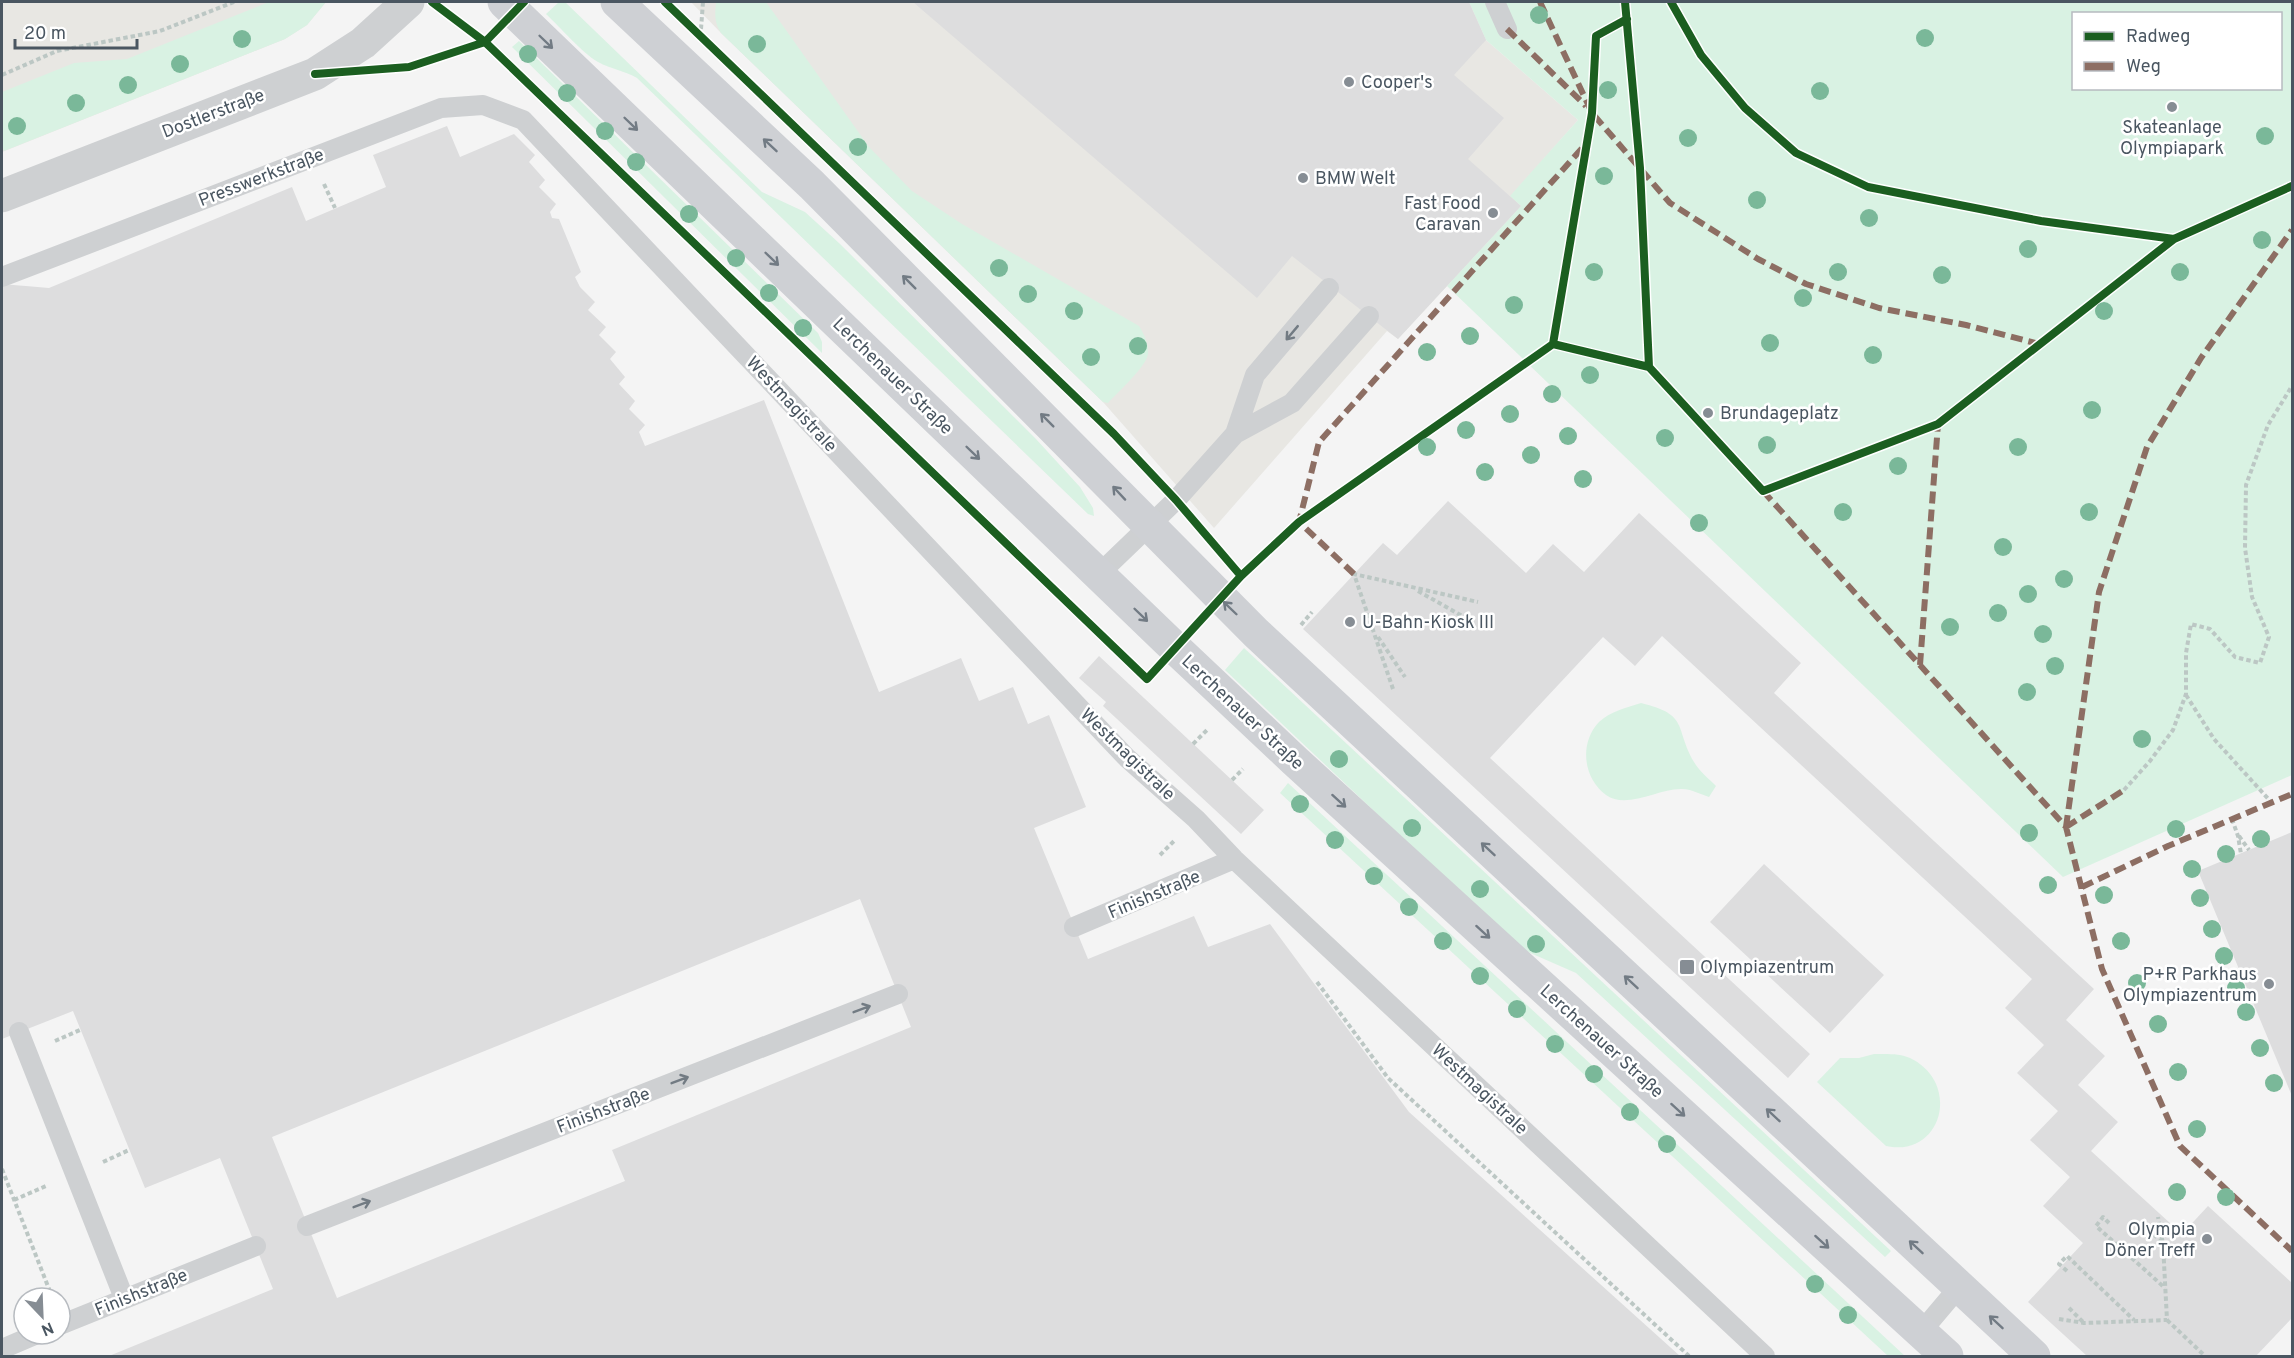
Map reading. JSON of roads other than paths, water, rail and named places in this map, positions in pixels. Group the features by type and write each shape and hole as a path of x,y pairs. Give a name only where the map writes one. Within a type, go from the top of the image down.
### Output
{"main road":[{"name":"Lerchenauer Straße","path":"504,2 1304,770 1947,1356"},
{"path":"616,2 812,185 1272,648 2034,1356"}],"street":[{"name":"Dostlerstraße","path":"2,196 315,74 363,43 408,2"}],"lane":[{"path":"1495,2 1506,29"},
{"name":"Presswerkstraße","path":"2,277 441,108 483,105 523,120"},
{"name":"Westmagistrale","path":"523,120 1127,758 1196,819 1234,859 1765,1356"},
{"path":"1235,434 1255,375 1329,288"},
{"path":"1099,574 1176,500 1235,434 1292,403 1369,316"},
{"name":"Finishstraße","path":"1074,927 1234,859"},
{"name":"Finishstraße","path":"307,1226 898,994"},
{"path":"19,1032 124,1298"},
{"name":"Finishstraße","path":"72,1319 256,1246"},
{"path":"1921,1332 1959,1287"}],"place":[{"name":"Cooper's","path":"1349,82"},
{"name":"Skateanlage Olympiapark","path":"2172,107"},
{"name":"BMW Welt","path":"1303,178"},
{"name":"Fast Food Caravan","path":"1493,213"},
{"name":"Brundageplatz","path":"1708,413"},
{"name":"U-Bahn-Kiosk III","path":"1350,622"},
{"name":"Olympiazentrum","path":"1687,967"},
{"name":"P+R Parkhaus Olympiazentrum","path":"2269,984"},
{"name":"Olympia Döner Treff","path":"2207,1239"}]}
